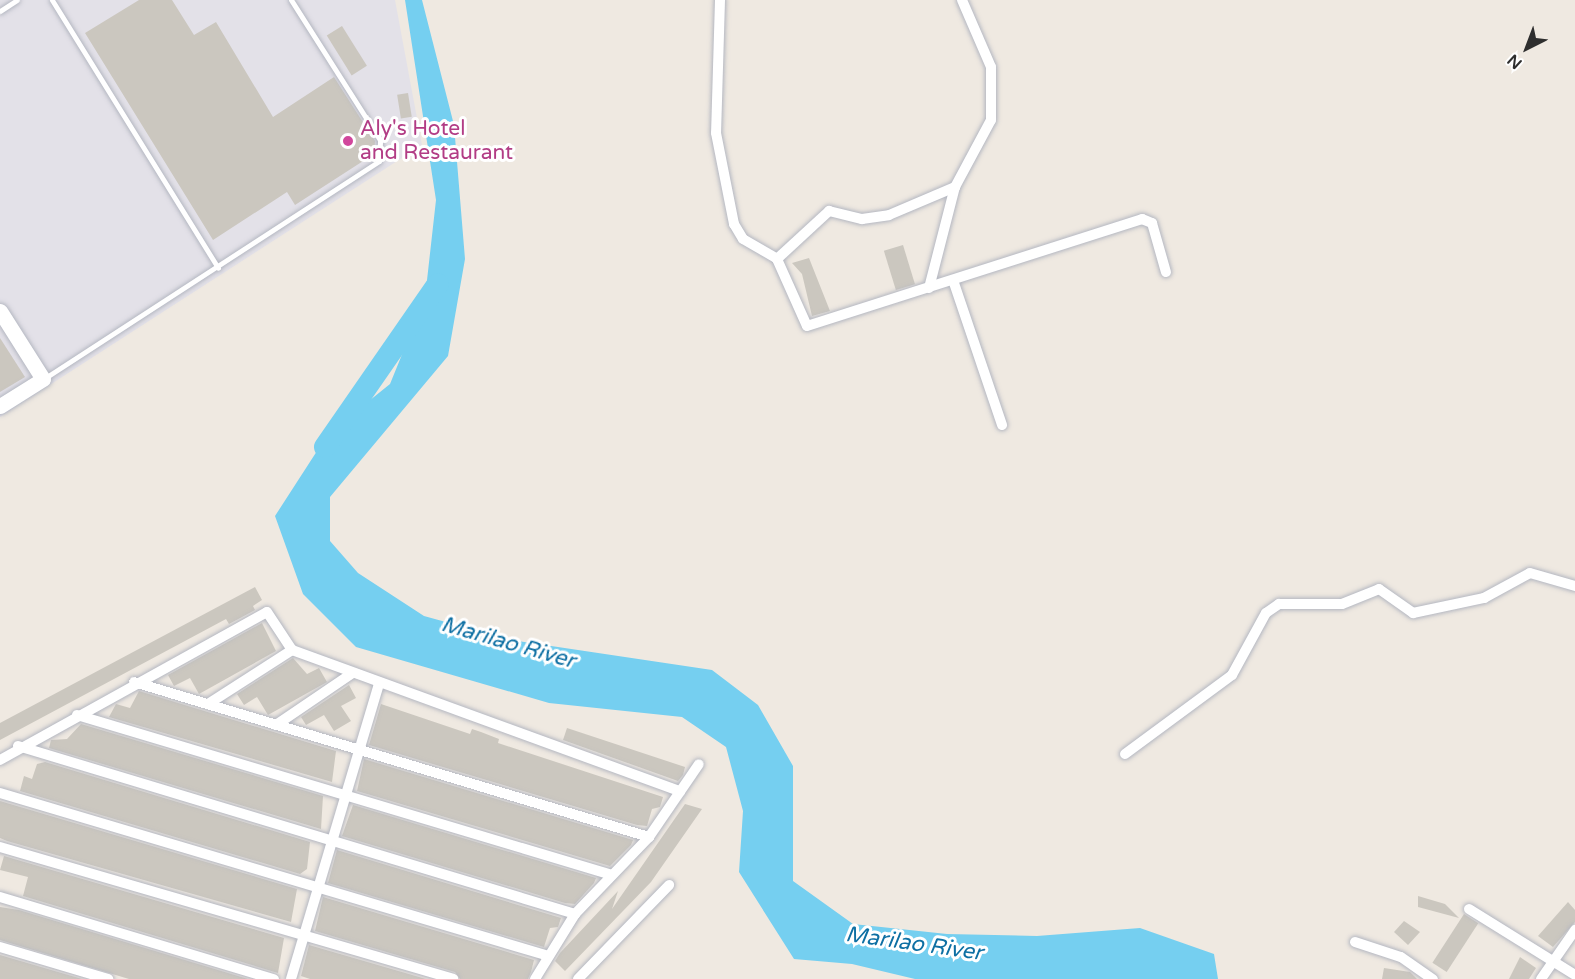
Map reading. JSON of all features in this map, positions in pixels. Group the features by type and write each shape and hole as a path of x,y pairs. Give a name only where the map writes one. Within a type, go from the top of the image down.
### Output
{"main road":[{"path":"0,311 43,379 0,406"}],"street":[{"path":"720,0 716,133 734,224 743,239 777,259 804,321 812,328 930,288 954,283 1142,219 1152,223 1166,272"},
{"path":"930,288 955,187 991,120 994,86 962,0"},
{"path":"777,259 829,211 862,219 889,215 955,187"},
{"path":"954,283 1002,425"},
{"path":"1125,754 1233,675 1266,613 1280,603 1342,604 1379,589 1413,613 1484,598 1530,573 1575,586"},
{"path":"0,760 18,746 267,612 292,650 351,674 680,791"},
{"path":"208,704 292,650"},
{"path":"276,725 351,674"},
{"path":"134,682 649,837"},
{"path":"291,979 315,888 379,684"},
{"path":"77,715 612,875"},
{"path":"18,746 575,914"},
{"path":"535,979 545,955 575,914 649,837 699,764"},
{"path":"0,793 545,955"},
{"path":"0,847 453,979"},
{"path":"578,979 669,885"},
{"path":"0,897 274,979"},
{"path":"1469,909 1550,962 1575,975"},
{"path":"1541,979 1550,962 1575,930"},
{"path":"1355,942 1401,957 1433,979"},
{"path":"0,947 108,979"}],"lane":[{"path":"0,11 17,0"},
{"path":"52,0 218,268"},
{"path":"43,379 218,268 379,161 382,152 291,0"}],"shaded area":[{"path":"0,0 395,0 422,145 0,417"}],"water":[{"path":"405,0 422,0 454,125 465,259 448,356 330,497 330,541 358,573 424,616 511,640 712,670 758,705 793,766 793,881 853,924 947,934 1037,936 1140,928 1214,954 1218,979 915,979 852,964 794,959 739,872 743,811 726,747 682,717 549,703 356,647 303,594 275,516 328,434 390,384 425,298 436,200"}],"building":[{"path":"139,0 172,0 194,35 216,22 273,117 334,77 375,141 374,154 295,205 287,192 213,240 85,33"},
{"path":"342,26 367,66 352,75 327,36"},
{"path":"408,93 412,117 401,118 397,95"},
{"path":"903,245 915,284 896,290 884,251"},
{"path":"809,258 830,311 812,316 802,274 792,263"},
{"path":"0,338 25,377 0,392"},
{"path":"255,587 262,600 253,606 255,610 229,624 226,619 0,740 0,723"},
{"path":"262,623 276,651 199,694 190,678 174,686 168,675"},
{"path":"293,658 307,674 319,668 327,682 268,715 257,697 244,705 237,694"},
{"path":"349,685 356,698 341,706 351,721 334,731 324,715 306,725 301,717"},
{"path":"139,691 336,751 332,782 109,717 116,704 130,708"},
{"path":"381,704 470,734 472,729 499,739 498,743 663,797 660,807 652,809 647,826 637,825 369,745"},
{"path":"81,724 323,796 321,829 49,748 51,740 67,739"},
{"path":"567,728 685,767 683,775 678,781 563,740"},
{"path":"364,759 633,840 631,845 610,866 357,791"},
{"path":"45,762 310,842 307,869 300,874 20,791 24,776 32,779 37,764"},
{"path":"0,801 297,889 291,922 7,841 0,838"},
{"path":"685,804 702,809 651,882 565,971 555,961 560,953 618,891 612,909"},
{"path":"353,805 596,878 575,904 565,903 342,836"},
{"path":"337,850 561,918 558,927 550,928 544,947 328,883"},
{"path":"4,856 284,938 278,973 23,896 28,877 0,870"},
{"path":"1418,896 1445,904 1459,918 1418,907"},
{"path":"323,897 534,960 531,972 528,979 460,979 455,972 315,931"},
{"path":"1568,902 1575,910 1575,922 1553,947 1538,936"},
{"path":"0,907 19,910 248,979 129,979 0,940"},
{"path":"1464,914 1478,923 1447,972 1432,963"},
{"path":"1404,921 1420,932 1408,945 1394,932"},
{"path":"309,945 426,979 310,979 301,976"},
{"path":"0,955 82,979 0,979"},
{"path":"1520,957 1536,968 1529,979 1509,979"},
{"path":"1384,968 1410,972 1417,979 1382,979"}],"waterway":[{"name":"Marilao River","path":"325,447 438,284"}],"place":[{"name":"Aly's Hotel and Restaurant","path":"348,141"}]}
